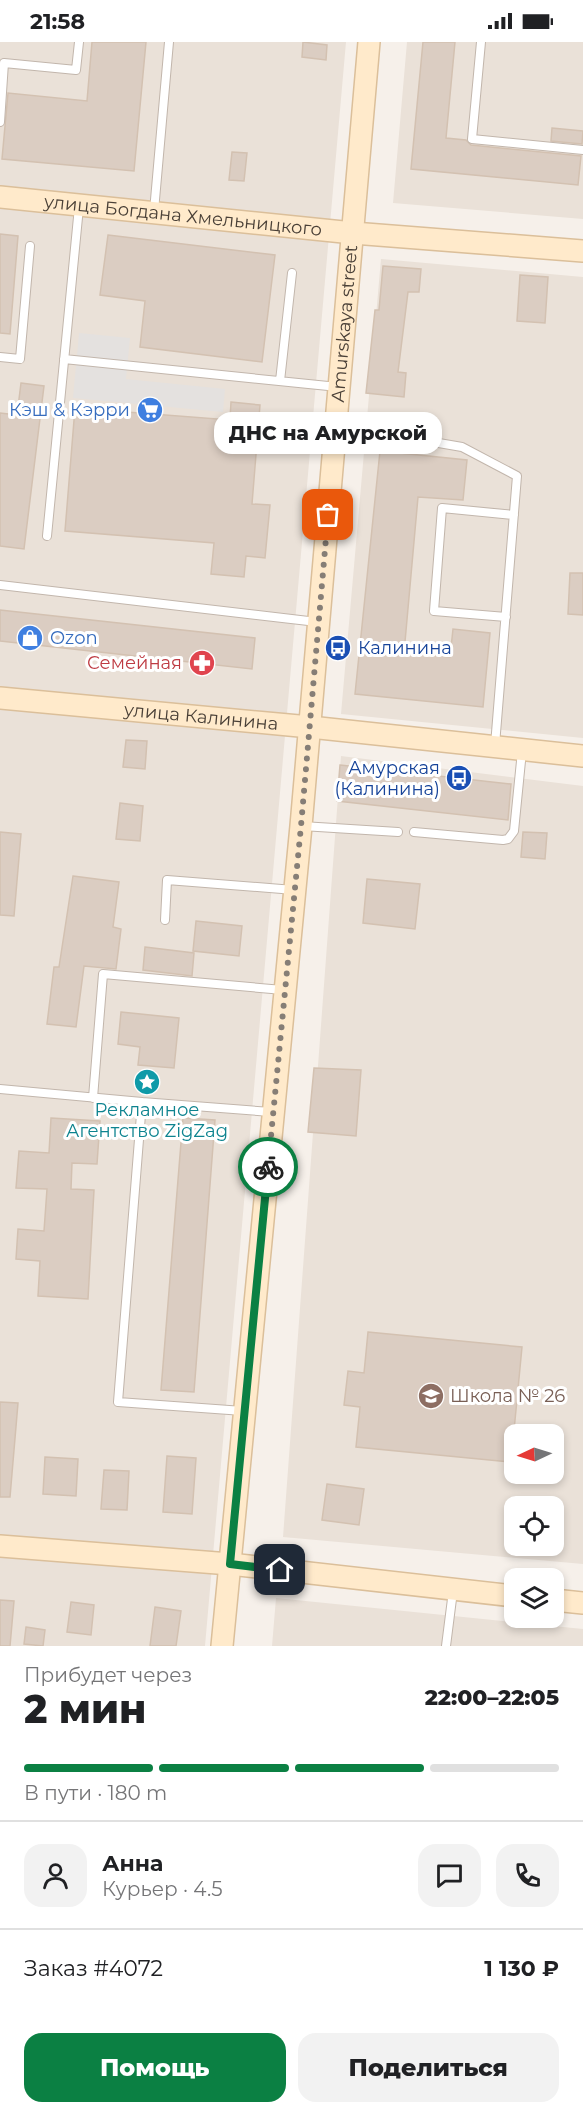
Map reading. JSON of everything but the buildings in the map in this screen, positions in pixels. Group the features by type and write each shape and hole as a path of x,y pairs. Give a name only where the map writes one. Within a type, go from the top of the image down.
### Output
{"street":[{"name":"Amurskaya street","path":"222,1646 301,826 369,42"},
{"name":"улица Богдана Хмельницкого","path":"0,197 352,233 583,251"},
{"name":"улица Калинина","path":"0,698 310,727 583,756"},
{"path":"0,1546 230,1564 504,1595"},
{"path":"564,1601 583,1603"}],"lane":[{"path":"0,122 4,63 76,70 79,42"},
{"path":"154,213 169,42"},
{"path":"481,42 472,139 583,150"},
{"path":"47,536 79,205"},
{"path":"0,357 20,359 30,246"},
{"path":"280,381 292,273"},
{"path":"64,359 339,387"},
{"path":"336,430 398,436 462,447 518,476 495,747"},
{"path":"506,617 434,610 440,531 442,508 514,515"},
{"path":"0,585 319,622"},
{"path":"414,832 508,839 514,831 522,749"},
{"path":"301,826 398,832"},
{"path":"165,920 167,880 294,890"},
{"path":"93,1098 103,974 284,991"},
{"path":"0,1089 273,1113"},
{"path":"142,1102 118,1402 244,1411"},
{"path":"446,1646 453,1590"}],"shaded area":[{"path":"0,42 346,42 205,1646 0,1646"},
{"path":"407,42 583,42 583,219 393,203"},
{"path":"381,259 583,277 583,738 341,714"},
{"path":"79,333 130,338 126,379 225,389 223,412 73,398"},
{"path":"341,756 583,786 583,1564 283,1537"},
{"path":"276,1598 504,1621 504,1628 583,1629 583,1646 272,1646"}],"way so far":[{"path":"268,1167 328,515"}],"place":[{"name":"Кэш & Кэрри","path":"150,410"},
{"name":"ДНС на Амурской","path":"328,515"},
{"name":"Ozon","path":"30,638"},
{"name":"Калинина","path":"338,648"},
{"name":"Семейная","path":"202,663"},
{"name":"Амурская (Калинина)","path":"459,778"},
{"name":"Рекламное Агентство ZigZag","path":"147,1082"},
{"name":"Школа № 26","path":"431,1396"}],"route":[{"path":"268,1167 230,1564 280,1570"}]}
